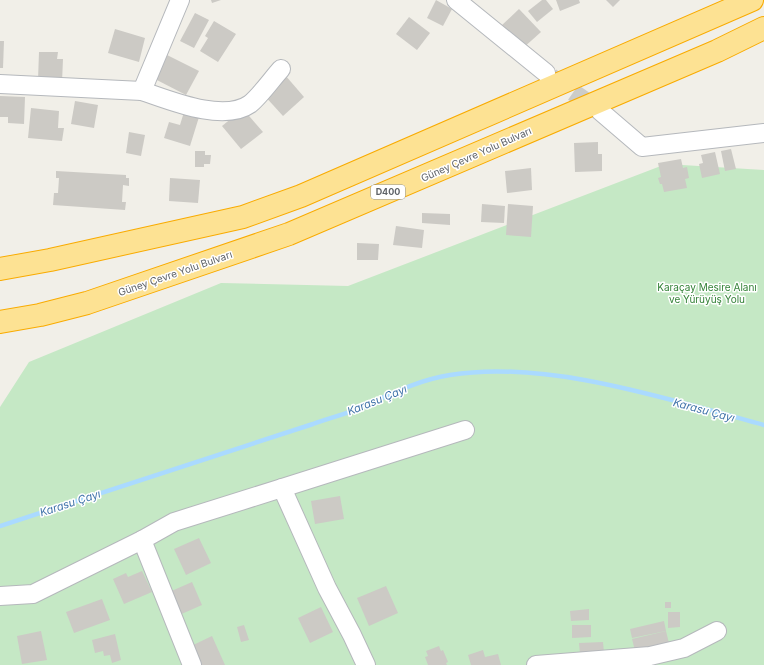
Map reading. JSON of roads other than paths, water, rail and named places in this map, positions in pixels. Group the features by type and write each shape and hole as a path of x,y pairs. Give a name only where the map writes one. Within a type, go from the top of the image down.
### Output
{"highway":[{"path":"0,269 50,260 250,214 301,196 752,0"},
{"name":"Güney Çevre Yolu Bulvarı","path":"0,322 87,303 289,234 718,51 764,28"}],"street":[{"path":"142,91 180,0"},
{"path":"456,0 546,73"},
{"path":"0,84 142,91 182,104 215,111 235,109 250,104 281,69"},
{"path":"600,111 642,146 764,133"},
{"path":"0,596 33,594 142,540 174,522 465,430"},
{"path":"282,488 327,588 366,665"},
{"path":"142,540 192,665"},
{"path":"536,665 650,656 684,648 717,631"}],"waterway":[{"name":"Karasu Çayı","path":"0,526 344,414 394,392 427,380 450,375 487,372 527,373 567,377 649,394 764,425"}],"tunnel":[{"path":"551,77 600,111"}],"park label":[{"name":"Karaçay Mesire Alanı ve Yürüyüş Yolu","path":"707,292"}]}
